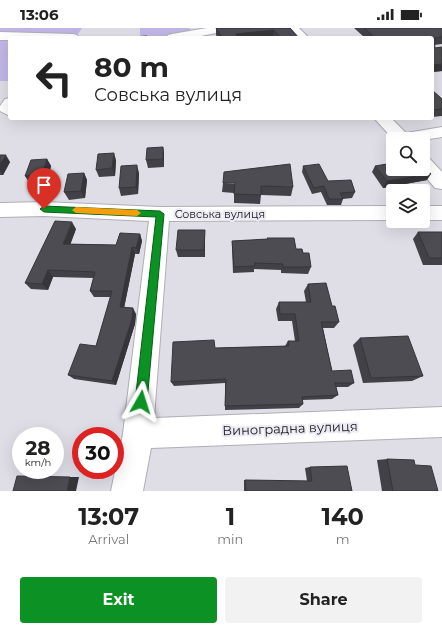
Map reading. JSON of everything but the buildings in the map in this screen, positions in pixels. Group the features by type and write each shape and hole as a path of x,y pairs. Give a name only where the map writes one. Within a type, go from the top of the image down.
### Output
{"street":[{"path":"183,36 226,28"},
{"path":"293,28 301,36"},
{"path":"384,120 395,132"},
{"path":"430,134 442,132"},
{"path":"430,170 442,183"},
{"name":"Совська вулиця","path":"0,210 44,209 160,214 386,213"},
{"path":"430,213 442,213"},
{"path":"127,491 138,434 160,214"},
{"name":"Виноградна вулиця","path":"138,434 442,422"}],"shaded area":[{"path":"0,28 82,28 76,36 8,36 8,81 0,81"},
{"path":"140,28 189,28 193,33 176,36 140,36"}],"slow traffic":[{"path":"76,210 137,213"}],"route":[{"path":"44,209 160,214 141,402"}]}
